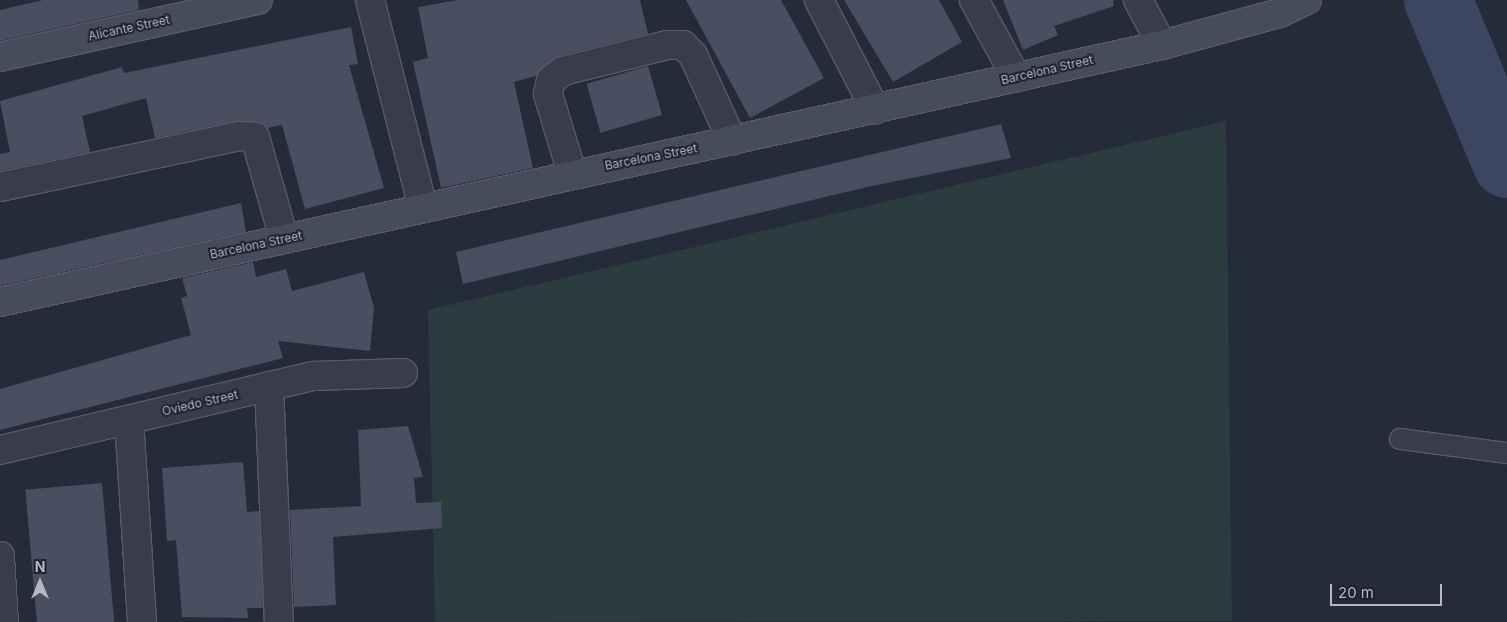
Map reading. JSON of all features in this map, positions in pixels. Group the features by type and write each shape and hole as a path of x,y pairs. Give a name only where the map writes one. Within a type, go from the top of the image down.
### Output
{"street":[{"name":"Alicante Street","path":"0,57 258,0"},
{"path":"370,0 423,208"},
{"path":"819,0 875,108"},
{"path":"974,0 1016,77"},
{"path":"1138,0 1162,45"},
{"name":"Barcelona Street","path":"0,302 572,173 732,140 1162,45 1302,2"},
{"path":"572,173 548,94 551,80 563,71 667,45 683,46 693,55 732,140"},
{"path":"0,187 240,136 255,137 284,239"},
{"name":"Oviedo Street","path":"0,450 314,376 403,373"},
{"path":"269,386 279,622"},
{"path":"129,420 142,622"},
{"path":"0,556 4,622"}],"lane":[{"path":"1400,439 1507,453"}],"shaded area":[{"path":"1226,121 1232,621 435,622 428,310"}],"building":[{"path":"43,0 138,0 139,10 0,41 0,10"},
{"path":"458,0 640,0 648,34 559,56 536,76 514,82 533,168 441,188 413,62 428,58 418,7"},
{"path":"686,0 781,0 824,78 750,118"},
{"path":"844,0 939,0 962,42 893,82"},
{"path":"1003,0 1113,0 1114,6 1054,26 1058,35 1023,50"},
{"path":"351,27 358,64 349,65 384,188 305,209 282,125 267,128 257,122 237,121 155,138 146,98 82,116 90,152 0,171 0,154 10,152 0,101 122,67 124,73"},
{"path":"648,66 662,115 601,133 586,84"},
{"path":"1001,124 1011,158 867,187 463,284 456,252"},
{"path":"241,203 246,232 0,286 0,260"},
{"path":"253,262 256,277 286,269 292,291 364,272 374,308 370,351 278,341 283,358 0,430 0,389 191,335 181,298 187,296 182,278"},
{"path":"408,426 423,477 414,478 416,503 441,502 442,528 333,537 336,605 294,607 290,510 361,506 358,430"},
{"path":"243,462 247,512 259,511 263,608 247,608 248,618 182,617 176,540 167,541 162,468"},
{"path":"102,483 114,622 37,622 25,490"}],"waterway":[{"path":"1438,0 1507,164"}]}
